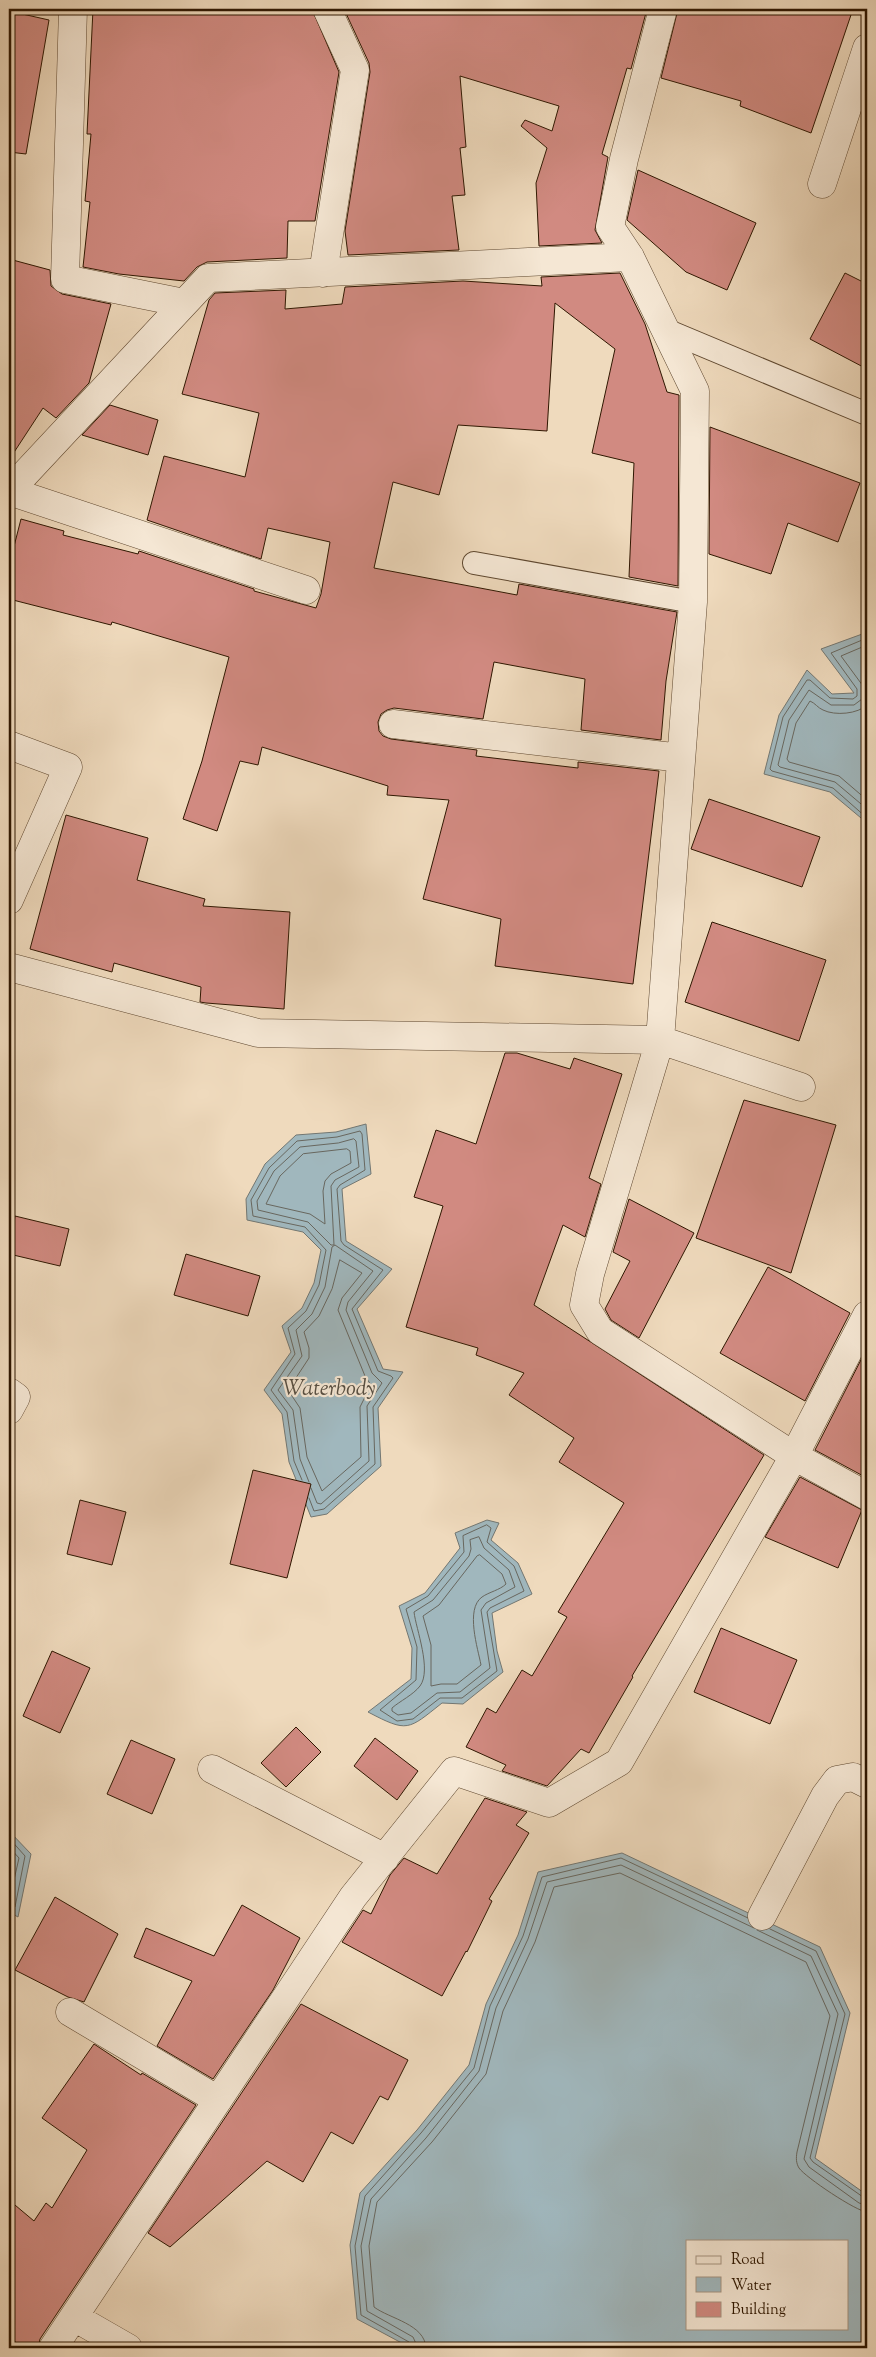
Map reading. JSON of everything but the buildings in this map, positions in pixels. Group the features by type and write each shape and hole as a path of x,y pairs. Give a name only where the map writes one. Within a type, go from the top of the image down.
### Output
{"street":[{"path":"73,9 64,279 184,304"},
{"path":"324,273 355,70 327,9"},
{"path":"663,9 624,159 610,227 630,257 695,391 693,602 660,1040 590,1274 584,1305 600,1330 794,1456 867,1496"},
{"path":"822,184 867,48"},
{"path":"306,590 9,491 208,278 630,257"},
{"path":"393,724 681,758"},
{"path":"9,745 68,767 9,900"},
{"path":"9,967 258,1033 660,1040 801,1087"},
{"path":"53,2348 353,1897 454,1771 548,1802 619,1762 794,1456 867,1315"},
{"path":"9,1392 16,1397 9,1410"},
{"path":"212,1769 385,1858"},
{"path":"762,1916 825,1796 837,1780 853,1777 867,1784"},
{"path":"70,2012 218,2100"},
{"path":"74,2317 128,2348"}],"lane":[{"path":"666,330 867,414"},
{"path":"474,563 693,602"}],"water":[{"path":"865,633 867,634 867,823 830,792 764,774 779,715 807,670 832,694 854,693 821,649"},
{"name":"Waterbody","path":"366,1124 371,1174 342,1189 346,1241 392,1269 357,1309 383,1369 403,1372 378,1408 381,1466 327,1514 311,1517 289,1462 282,1414 264,1390 291,1352 282,1326 302,1308 314,1283 321,1250 303,1232 247,1220 246,1199 265,1164 296,1135 336,1132"},
{"path":"487,1520 499,1523 491,1540 518,1563 532,1594 492,1613 497,1651 503,1672 463,1704 442,1703 422,1719 407,1726 400,1726 368,1712 411,1679 412,1648 399,1606 425,1593 460,1548 455,1533"},
{"path":"9,1831 31,1854 18,1917 9,1912"},
{"path":"622,1853 820,1947 850,2013 815,2158 867,2195 867,2348 411,2348 357,2319 350,2245 360,2193 417,2130 469,2065 486,2004 518,1935 538,1872"}]}
